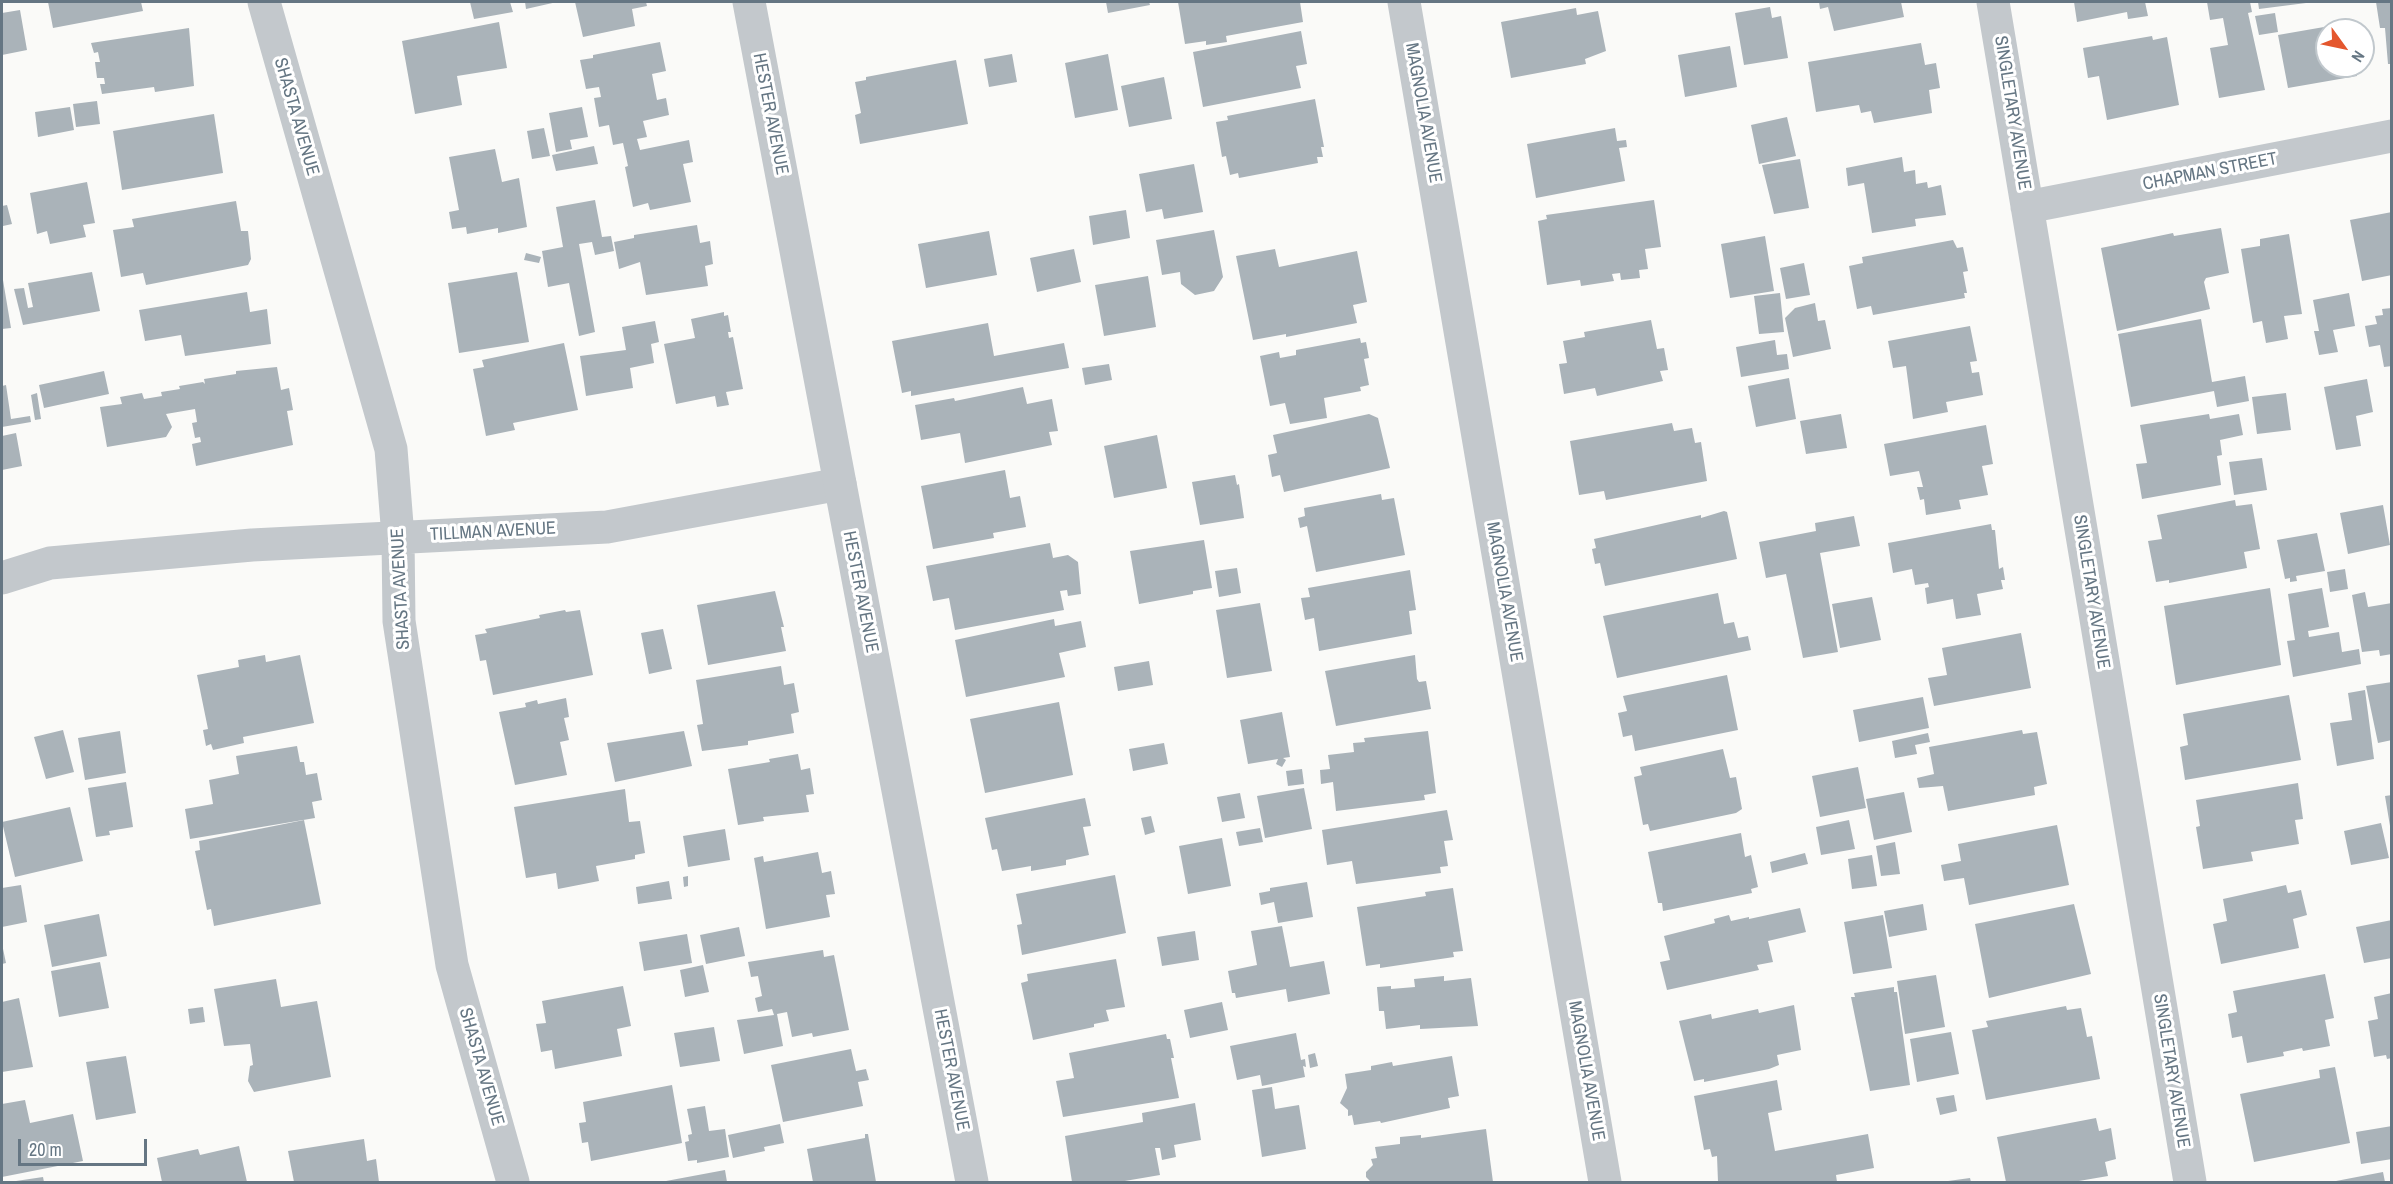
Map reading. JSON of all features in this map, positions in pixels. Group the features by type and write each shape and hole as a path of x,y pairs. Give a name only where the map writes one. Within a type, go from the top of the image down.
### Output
{"street":[{"name":"SHASTA AVENUE","path":"264,2 391,449 398,537 399,621 452,965 513,1182"},
{"name":"HESTER AVENUE","path":"749,2 972,1182"},
{"name":"MAGNOLIA AVENUE","path":"1404,2 1605,1182"},
{"name":"SINGLETARY AVENUE","path":"1993,2 2190,1182"},
{"name":"CHAPMAN STREET","path":"2027,207 2391,136"},
{"name":"TILLMAN AVENUE","path":"2,578 50,563 252,544 606,527 840,484"}],"building":[{"path":"48,2 141,2 143,11 53,28"},
{"path":"470,2 510,2 513,12 474,19"},
{"path":"525,2 557,2 526,9"},
{"path":"575,2 646,2 647,6 632,9 635,26 583,37"},
{"path":"1106,2 1149,2 1150,5 1108,13"},
{"path":"1178,2 1300,2 1303,22 1226,36 1227,42 1206,45 1206,41 1185,44"},
{"path":"1819,2 1901,2 1904,17 1834,31 1828,7 1820,9"},
{"path":"2074,2 2145,2 2148,16 2128,19 2127,12 2077,22"},
{"path":"2207,2 2250,2 2252,12 2248,13 2265,90 2219,98 2210,48 2228,45 2223,18 2210,20"},
{"path":"2258,2 2306,2 2306,3 2259,9"},
{"path":"2376,2 2392,2 2392,64 2388,64 2385,28 2380,28"},
{"path":"1770,7 1772,18 1781,16 1788,58 1744,65 1735,13"},
{"path":"1576,8 1577,15 1598,11 1606,51 1585,59 1586,64 1511,78 1501,22"},
{"path":"20,10 27,50 2,55 2,13"},
{"path":"2275,13 2278,32 2259,35 2255,16"},
{"path":"499,22 507,68 457,76 462,105 415,114 402,41"},
{"path":"189,28 194,86 155,92 154,87 102,94 100,84 105,84 104,78 97,78 95,62 100,62 98,52 94,53 91,43"},
{"path":"2315,29 2315,78 2346,78 2288,88 2278,35"},
{"path":"1301,31 1307,64 1296,66 1301,88 1203,107 1193,52"},
{"path":"2152,36 2153,40 2167,37 2179,105 2107,120 2099,76 2088,78 2083,48"},
{"path":"660,42 666,71 652,74 657,100 666,98 669,115 643,121 647,137 637,139 640,150 689,140 693,162 683,164 691,202 650,210 648,203 633,207 623,143 613,145 609,125 599,127 594,98 601,97 599,87 586,89 580,60 593,58 593,55"},
{"path":"1921,43 1925,65 1936,63 1940,88 1929,90 1932,113 1874,123 1871,111 1861,113 1859,105 1816,112 1808,62"},
{"path":"1730,46 1737,87 1685,97 1678,55"},
{"path":"1012,54 1017,82 989,87 984,59"},
{"path":"1108,54 1118,110 1075,118 1065,63"},
{"path":"956,60 968,124 860,144 855,115 861,113 855,82 866,80 866,77"},
{"path":"1164,77 1172,119 1129,127 1121,86"},
{"path":"1315,99 1324,147 1321,147 1323,157 1317,157 1318,163 1239,178 1238,173 1230,175 1226,156 1222,157 1216,122 1228,120 1227,116"},
{"path":"97,101 100,124 76,127 73,104"},
{"path":"70,107 74,130 38,137 35,112"},
{"path":"582,107 588,137 570,140 572,149 556,152 549,113"},
{"path":"214,114 223,173 122,190 113,131"},
{"path":"1787,117 1796,156 1759,164 1751,125"},
{"path":"544,128 550,156 532,159 527,131"},
{"path":"1615,128 1617,141 1626,140 1627,147 1619,148 1625,181 1536,198 1527,144"},
{"path":"594,146 598,164 556,171 552,155"},
{"path":"495,149 502,182 519,178 527,227 498,233 498,228 467,234 466,227 452,229 449,212 459,210 449,157"},
{"path":"1902,157 1904,172 1915,170 1916,184 1927,182 1928,188 1941,185 1946,215 1915,219 1916,226 1872,233 1864,183 1848,186 1846,168"},
{"path":"1800,159 1809,208 1774,214 1762,165"},
{"path":"1194,164 1203,212 1164,219 1162,209 1146,212 1139,174"},
{"path":"87,182 95,223 83,225 86,237 50,244 47,231 37,234 30,193"},
{"path":"595,200 602,237 611,236 614,251 595,255 592,242 579,244 595,332 579,336 569,283 548,287 542,251 563,247 556,207"},
{"path":"1654,200 1661,247 1645,249 1648,269 1639,270 1640,278 1621,280 1620,273 1612,274 1614,281 1581,286 1580,280 1547,285 1538,221 1547,219 1546,215"},
{"path":"236,201 241,231 248,231 251,259 248,265 146,285 143,273 121,277 113,230 134,227 132,219"},
{"path":"7,205 12,224 3,226 2,206"},
{"path":"1126,210 1130,238 1093,245 1089,216"},
{"path":"2392,212 2392,275 2362,281 2350,220"},
{"path":"697,225 700,243 710,241 713,264 705,266 708,286 646,295 640,262 619,269 614,242 634,238 634,235"},
{"path":"2221,228 2229,273 2206,278 2204,282 2210,309 2117,331 2101,248 2173,233 2174,236"},
{"path":"1214,230 1223,277 1214,291 1195,295 1181,284 1180,272 1162,275 1156,240"},
{"path":"989,231 997,275 926,288 918,244"},
{"path":"2289,234 2302,314 2284,316 2288,339 2266,343 2262,321 2253,323 2241,249 2260,246 2260,239"},
{"path":"1765,236 1774,291 1730,298 1721,244"},
{"path":"1953,240 1957,248 1963,247 1968,271 1963,272 1967,293 1964,293 1965,298 1873,315 1871,306 1857,309 1849,266 1863,263 1862,257"},
{"path":"1074,249 1081,282 1037,292 1030,258"},
{"path":"1275,249 1279,267 1357,251 1367,302 1353,305 1357,323 1286,337 1286,334 1253,340 1236,256"},
{"path":"526,253 541,257 539,263 524,260"},
{"path":"1804,263 1810,295 1786,299 1780,268"},
{"path":"92,272 100,311 23,325 14,289 24,288 28,308 33,307 28,283"},
{"path":"517,272 529,342 459,353 448,283"},
{"path":"2,274 11,328 2,329"},
{"path":"1148,276 1156,327 1104,336 1095,285"},
{"path":"247,292 250,312 267,309 271,344 185,356 181,335 145,341 139,310"},
{"path":"1780,293 1784,332 1759,334 1754,296"},
{"path":"2349,293 2355,326 2333,330 2338,352 2319,355 2314,331 2319,331 2313,300"},
{"path":"1815,303 1818,321 1825,320 1831,349 1793,357 1785,318 1795,308"},
{"path":"2392,308 2392,366 2384,367 2380,345 2369,347 2365,326 2377,324 2375,316 2383,315 2382,309"},
{"path":"724,312 724,316 728,315 731,332 728,332 729,338 733,337 743,389 726,392 729,405 717,407 715,396 676,404 664,344 695,338 691,319"},
{"path":"2201,319 2212,382 2245,376 2249,401 2217,407 2214,391 2131,407 2118,334"},
{"path":"1651,320 1657,349 1664,348 1668,370 1660,371 1663,381 1597,396 1595,388 1564,394 1559,364 1567,363 1563,341 1585,337 1584,332"},
{"path":"655,321 659,342 651,344 654,363 630,368 633,388 586,396 580,356 626,350 622,327"},
{"path":"988,323 994,356 1064,343 1069,368 911,396 911,391 902,393 892,341"},
{"path":"1970,326 1977,361 1970,362 1972,373 1979,372 1983,395 1946,402 1948,412 1913,419 1906,366 1893,368 1888,341"},
{"path":"1360,338 1361,343 1366,342 1369,358 1364,359 1369,385 1360,387 1361,391 1324,398 1327,418 1290,424 1285,403 1270,406 1260,356 1279,352 1280,358 1296,355 1296,350"},
{"path":"1775,340 1777,355 1787,354 1789,369 1741,377 1736,347"},
{"path":"564,343 578,410 513,423 515,430 486,436 473,369 484,367 482,360"},
{"path":"1109,364 1112,380 1085,385 1082,368"},
{"path":"277,367 281,390 289,388 293,410 287,411 293,445 196,466 192,444 201,442 200,437 195,438 192,423 197,422 195,409 166,414 172,427 166,437 107,447 100,407 122,404 120,397 142,393 144,399 162,396 161,392 180,389 179,386 203,382 205,384 204,379 236,374 236,371"},
{"path":"104,371 109,394 44,408 39,385"},
{"path":"1789,378 1796,419 1756,427 1748,386"},
{"path":"2367,379 2373,412 2356,416 2361,446 2336,450 2324,387"},
{"path":"6,385 11,419 30,416 31,422 2,427 2,386"},
{"path":"1023,387 1027,404 1052,399 1058,431 1049,432 1052,445 965,463 960,433 921,440 915,405 954,398 955,401"},
{"path":"37,393 41,419 35,420 31,395"},
{"path":"2286,393 2291,430 2257,434 2252,397"},
{"path":"1369,414 1378,418 1390,468 1284,492 1280,475 1272,477 1268,455 1277,453 1273,435"},
{"path":"1841,414 1847,448 1806,454 1800,421"},
{"path":"2209,414 2210,419 2239,414 2243,435 2220,440 2222,455 2217,456 2221,485 2142,499 2136,464 2147,463 2140,425"},
{"path":"1672,423 1674,431 1692,428 1695,443 1701,442 1707,481 1606,500 1604,491 1579,495 1570,441"},
{"path":"1986,425 1993,464 1982,466 1988,495 1959,500 1961,509 1926,515 1924,499 1920,500 1917,487 1923,487 1919,471 1890,476 1884,444"},
{"path":"16,433 22,466 2,470 2,436"},
{"path":"1157,435 1167,488 1114,498 1104,446"},
{"path":"2262,458 2267,490 2234,495 2229,462"},
{"path":"1005,470 1010,498 1020,496 1026,527 993,533 994,538 933,549 921,486"},
{"path":"1235,475 1237,485 1239,484 1244,518 1200,525 1192,482"},
{"path":"1381,494 1382,500 1394,498 1405,555 1316,572 1307,526 1300,528 1298,518 1305,516 1304,508"},
{"path":"2235,500 2236,506 2252,504 2260,549 2244,552 2247,568 2169,583 2169,580 2156,582 2148,541 2162,539 2157,515"},
{"path":"2383,505 2390,545 2348,554 2340,513"},
{"path":"1727,512 1737,559 1605,586 1600,563 1595,564 1592,549 1596,548 1594,539 1701,515 1701,518"},
{"path":"1854,516 1860,546 1820,553 1838,652 1803,658 1786,574 1766,578 1759,542 1816,531 1815,523"},
{"path":"1991,524 1992,530 1995,530 1999,569 2003,567 2005,580 2001,580 2003,589 1977,594 1981,615 1956,619 1953,599 1927,604 1925,588 1929,587 1928,583 1915,585 1912,569 1893,573 1888,543"},
{"path":"2317,533 2325,571 2296,576 2297,581 2290,582 2290,578 2285,579 2277,540"},
{"path":"1204,540 1212,588 1139,604 1130,551"},
{"path":"1050,543 1053,558 1068,555 1078,562 1081,594 1068,596 1067,590 1060,591 1064,610 955,630 949,598 933,601 926,566"},
{"path":"1237,568 1241,593 1219,597 1215,571"},
{"path":"2345,569 2348,589 2330,592 2327,572"},
{"path":"1410,570 1416,610 1409,611 1412,634 1319,651 1314,618 1305,620 1301,598 1310,597 1308,588"},
{"path":"2270,588 2281,665 2176,685 2164,606"},
{"path":"2322,588 2329,627 2308,631 2309,637 2339,632 2342,652 2359,649 2361,664 2293,677 2287,641 2295,640 2288,594"},
{"path":"775,591 784,627 781,627 786,651 708,665 697,605"},
{"path":"2365,592 2368,607 2392,603 2392,654 2380,656 2379,650 2362,652 2352,595"},
{"path":"1718,593 1724,624 1734,622 1738,638 1748,636 1751,650 1617,678 1603,616"},
{"path":"1872,597 1881,640 1840,648 1832,604"},
{"path":"1260,603 1272,671 1227,678 1216,610"},
{"path":"565,610 566,612 580,610 593,675 493,695 486,660 480,661 475,635 487,633 485,629 540,618 539,615"},
{"path":"1054,619 1055,626 1081,621 1086,647 1059,653 1065,677 966,697 955,640"},
{"path":"663,629 672,669 649,674 641,633"},
{"path":"2021,633 2031,688 1934,706 1928,678 1947,675 1942,648"},
{"path":"265,655 266,662 300,655 314,723 243,737 244,743 213,750 211,744 206,746 203,730 208,729 197,675 239,667 238,660"},
{"path":"1415,655 1417,679 1419,682 1426,681 1431,709 1336,726 1325,671"},
{"path":"1149,661 1153,685 1118,691 1114,667"},
{"path":"781,666 784,685 794,683 799,712 791,714 794,733 748,741 748,745 702,751 697,725 703,724 696,680"},
{"path":"1727,675 1738,730 1635,751 1632,735 1623,737 1618,713 1627,711 1623,696"},
{"path":"2392,682 2392,740 2378,743 2366,686"},
{"path":"2365,690 2374,759 2337,766 2330,723 2352,720 2348,693"},
{"path":"2289,695 2301,760 2185,780 2180,747 2188,745 2183,714"},
{"path":"1923,697 1929,728 1859,742 1853,710"},
{"path":"566,698 569,717 564,718 569,740 560,742 567,775 515,785 499,712 526,707 525,703 537,700 538,704"},
{"path":"1059,702 1073,775 985,793 970,719"},
{"path":"1282,712 1290,757 1283,758 1286,760 1282,767 1276,764 1278,759 1248,764 1240,720"},
{"path":"63,730 74,772 46,779 34,737"},
{"path":"2022,730 2023,734 2037,732 2047,784 2034,787 2035,795 1948,811 1943,786 1919,788 1917,778 1934,774 1929,747"},
{"path":"120,731 126,773 85,780 78,738"},
{"path":"684,731 692,766 615,782 607,743"},
{"path":"1428,731 1436,793 1424,795 1425,800 1336,811 1333,782 1321,784 1320,770 1330,769 1328,755 1354,752 1353,743 1365,742 1364,738"},
{"path":"1928,733 1930,742 1915,745 1917,754 1895,758 1892,741"},
{"path":"1164,743 1168,764 1133,771 1129,749"},
{"path":"297,746 300,762 304,762 306,775 317,773 322,800 312,802 315,818 190,839 185,809 213,804 209,780 239,774 236,756"},
{"path":"1723,749 1730,778 1736,777 1742,809 1736,813 1650,831 1648,824 1643,825 1634,777 1642,775 1640,767"},
{"path":"798,754 801,770 810,768 814,794 806,795 809,812 763,817 764,821 738,825 728,769 770,762 769,759"},
{"path":"1858,767 1866,808 1820,817 1812,776"},
{"path":"1302,769 1304,784 1288,786 1286,771"},
{"path":"126,782 133,827 109,831 110,835 96,837 88,788"},
{"path":"2298,783 2303,819 2295,820 2299,844 2251,852 2253,861 2203,869 2196,827 2200,826 2196,800"},
{"path":"1304,788 1312,829 1265,838 1257,796"},
{"path":"625,789 629,822 640,821 645,853 635,855 635,859 596,866 599,881 558,889 556,873 526,878 514,807"},
{"path":"1904,792 1912,832 1874,840 1866,799"},
{"path":"1240,793 1245,818 1222,822 1217,797"},
{"path":"2392,795 2392,826 2390,826 2385,796"},
{"path":"1085,798 1091,826 1083,827 1089,855 1066,860 1066,865 1031,871 1031,866 1002,871 997,849 992,850 985,818"},
{"path":"70,807 83,861 15,877 2,822"},
{"path":"1447,810 1453,840 1444,841 1448,866 1440,867 1441,873 1356,884 1352,861 1327,865 1322,830"},
{"path":"1151,816 1155,832 1145,835 1141,818"},
{"path":"304,820 321,904 214,926 211,909 207,910 195,851 200,850 199,841"},
{"path":"1849,820 1855,849 1821,855 1816,827"},
{"path":"2381,823 2389,858 2351,865 2344,831"},
{"path":"2057,825 2069,885 1969,905 1964,878 1944,881 1941,865 1961,861 1958,844"},
{"path":"1260,828 1263,842 1239,846 1236,832"},
{"path":"725,829 730,860 688,867 683,836"},
{"path":"1741,833 1745,857 1751,855 1758,887 1751,889 1752,893 1663,911 1662,903 1658,903 1648,852"},
{"path":"1222,838 1231,886 1188,894 1179,846"},
{"path":"1895,842 1900,874 1881,876 1876,846"},
{"path":"818,852 822,873 831,871 835,894 826,895 830,917 766,929 754,858 763,856 764,862"},
{"path":"1805,853 1808,864 1772,873 1770,862"},
{"path":"1872,855 1877,886 1852,889 1848,859"},
{"path":"1115,875 1126,933 1022,955 1017,925 1022,924 1016,894"},
{"path":"688,876 688,886 684,887 683,877"},
{"path":"669,881 672,899 638,904 636,887"},
{"path":"1307,882 1313,917 1278,923 1274,902 1261,905 1259,893 1270,891 1270,888"},
{"path":"21,885 27,922 2,927 2,888"},
{"path":"2286,885 2288,893 2301,890 2307,915 2293,919 2299,948 2221,964 2213,924 2227,921 2223,899"},
{"path":"1453,888 1463,951 1453,952 1454,957 1380,968 1380,964 1366,966 1357,907 1426,896 1425,892"},
{"path":"1923,904 1927,930 1889,937 1884,911"},
{"path":"2074,904 2091,974 1989,998 1975,924"},
{"path":"1800,908 1806,932 1768,941 1773,962 1757,965 1759,970 1667,990 1660,962 1670,960 1664,936 1715,923 1714,919 1729,915 1731,921"},
{"path":"99,914 107,956 52,967 44,925"},
{"path":"1883,915 1892,968 1853,974 1844,922"},
{"path":"2392,920 2392,958 2364,963 2356,927"},
{"path":"1282,926 1290,967 1324,961 1330,994 1288,1002 1286,989 1236,998 1235,993 1232,993 1228,971 1257,965 1251,931"},
{"path":"739,927 745,956 706,964 700,935"},
{"path":"1195,931 1199,960 1162,966 1157,937"},
{"path":"687,934 692,963 644,971 639,942"},
{"path":"2,944 6,963 2,964"},
{"path":"823,950 824,957 834,955 849,1030 813,1037 812,1033 792,1037 787,1012 777,1014 783,1046 744,1054 737,1020 774,1015 772,1009 758,1012 755,998 762,996 758,976 751,977 748,962"},
{"path":"1116,959 1125,1007 1106,1010 1109,1021 1094,1024 1094,1027 1033,1040 1021,983 1028,981 1027,974"},
{"path":"100,962 109,1008 59,1017 51,971"},
{"path":"703,965 709,992 685,997 680,970"},
{"path":"2325,974 2334,1018 2325,1020 2330,1046 2303,1051 2302,1048 2283,1052 2284,1056 2247,1063 2242,1036 2232,1038 2228,1014 2237,1012 2233,991"},
{"path":"1936,975 1945,1027 1905,1034 1897,981"},
{"path":"1444,976 1444,981 1471,978 1478,1026 1420,1029 1420,1025 1386,1029 1384,1011 1379,1011 1377,987 1391,986 1391,989 1415,987 1414,979"},
{"path":"276,979 281,1007 317,1001 331,1077 254,1092 248,1081 250,1066 253,1065 250,1044 224,1046 214,989"},
{"path":"623,986 631,1026 617,1029 622,1056 555,1069 552,1050 541,1052 536,1024 546,1023 542,1001"},
{"path":"1894,987 1894,992 1897,992 1910,1085 1870,1091 1851,997 1855,997 1854,993"},
{"path":"2392,993 2392,1058 2387,1059 2386,1055 2374,1057 2368,1021 2378,1019 2374,997"},
{"path":"19,998 33,1067 2,1072 2,1002"},
{"path":"1222,1002 1228,1030 1190,1038 1184,1010"},
{"path":"1794,1005 1801,1050 1777,1055 1779,1065 1769,1069 1704,1082 1704,1079 1694,1081 1679,1021 1711,1014 1712,1019 1758,1009 1759,1013"},
{"path":"2066,1006 2067,1010 2081,1008 2087,1037 2092,1036 2100,1079 1986,1100 1972,1030 1988,1027 1986,1021"},
{"path":"203,1007 205,1022 190,1024 188,1009"},
{"path":"714,1027 720,1061 680,1067 674,1033"},
{"path":"1951,1032 1959,1074 1917,1082 1910,1039"},
{"path":"1296,1033 1301,1060 1305,1059 1306,1067 1303,1066 1305,1077 1262,1086 1260,1075 1237,1080 1230,1046"},
{"path":"1166,1034 1167,1039 1170,1039 1174,1058 1171,1058 1179,1098 1063,1117 1056,1081 1074,1078 1069,1053"},
{"path":"851,1049 856,1071 866,1069 869,1080 858,1082 863,1106 783,1122 771,1065"},
{"path":"1315,1053 1318,1066 1310,1068 1308,1055"},
{"path":"126,1056 136,1113 96,1120 86,1062"},
{"path":"1452,1056 1459,1096 1448,1098 1450,1108 1381,1123 1380,1121 1354,1125 1352,1115 1348,1116 1348,1110 1340,1103 1347,1088 1345,1074 1371,1070 1371,1066 1392,1062 1393,1066"},
{"path":"2335,1067 2350,1143 2254,1162 2240,1094 2320,1078 2319,1070"},
{"path":"1777,1080 1782,1110 1768,1113 1775,1151 1868,1134 1874,1168 1836,1175 1837,1182 1718,1182 1717,1156 1712,1157 1710,1149 1704,1150 1694,1096"},
{"path":"672,1085 682,1143 591,1161 588,1142 582,1143 579,1123 586,1122 583,1102"},
{"path":"1272,1087 1275,1109 1299,1105 1306,1149 1262,1157 1252,1090"},
{"path":"1954,1095 1957,1111 1940,1115 1936,1098"},
{"path":"25,1100 30,1123 73,1114 83,1161 2,1177 2,1104"},
{"path":"1195,1103 1201,1140 1174,1145 1176,1157 1162,1160 1160,1148 1155,1148 1160,1175 1119,1182 1072,1182 1065,1136 1143,1122 1142,1113"},
{"path":"705,1106 709,1131 725,1129 729,1157 697,1163 697,1160 688,1161 685,1142 689,1141 688,1135 692,1134 687,1109"},
{"path":"2096,1118 2099,1131 2111,1128 2116,1159 2105,1162 2108,1176 2073,1182 2006,1182 1997,1137"},
{"path":"780,1124 784,1143 764,1147 765,1151 733,1158 728,1135"},
{"path":"2392,1126 2392,1159 2361,1164 2356,1132"},
{"path":"1486,1129 1493,1182 1371,1182 1366,1177 1366,1172 1373,1165 1371,1159 1377,1158 1375,1147 1400,1144 1400,1137 1421,1135 1421,1138"},
{"path":"865,1134 868,1134 876,1182 813,1182 807,1149 865,1138"},
{"path":"364,1139 367,1161 376,1159 379,1182 294,1182 288,1151"},
{"path":"239,1146 247,1182 162,1182 157,1158 198,1149 200,1155"},
{"path":"725,1170 727,1182 666,1182 666,1181"},
{"path":"2383,1172 2385,1182 2336,1182 2336,1181"},
{"path":"43,1177 44,1182 16,1182 16,1181"},
{"path":"1970,1178 1971,1182 1948,1182 1948,1181"}]}
